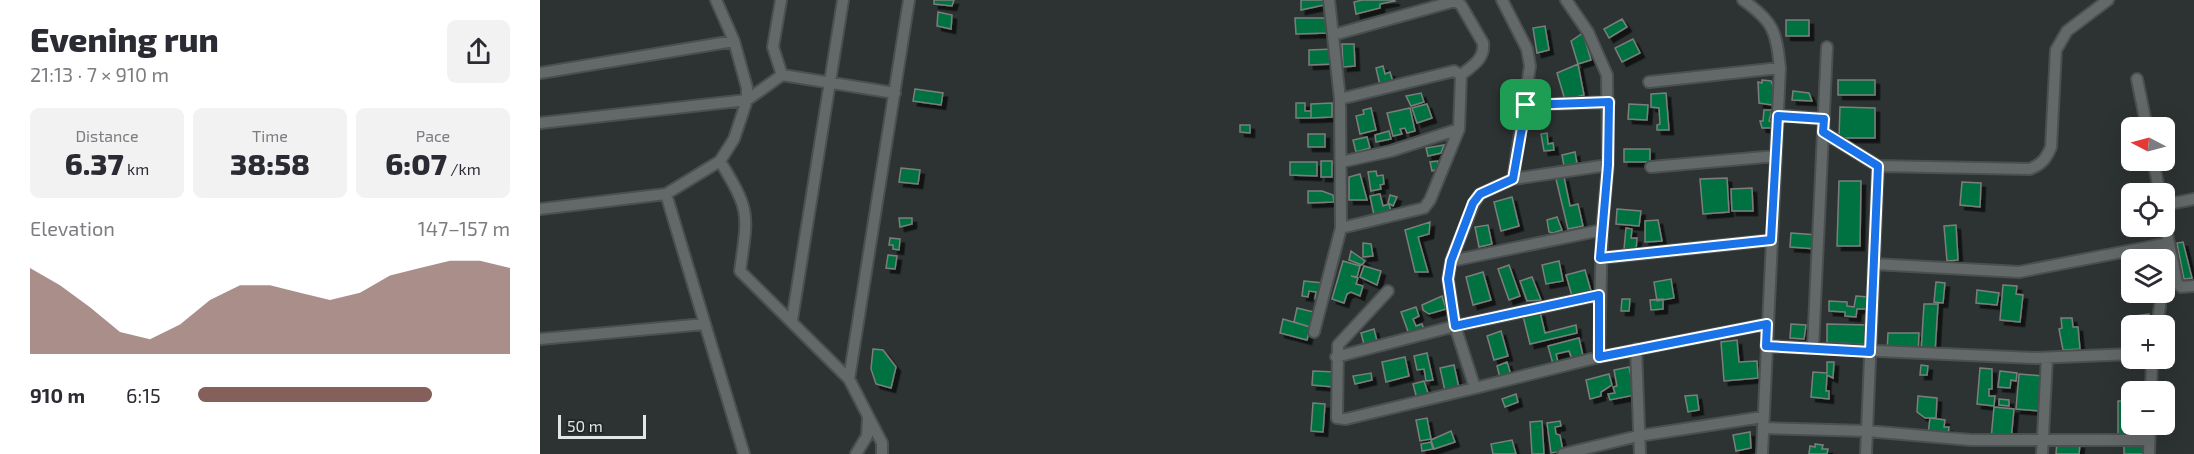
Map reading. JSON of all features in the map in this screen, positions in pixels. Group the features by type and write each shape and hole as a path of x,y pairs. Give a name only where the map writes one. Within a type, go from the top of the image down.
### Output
{"street":[{"path":"540,209 666,194 720,161 735,139 747,100 747,88 734,41 716,0"},
{"path":"780,76 774,47 781,0"},
{"path":"792,320 843,0"},
{"path":"849,379 909,0"},
{"path":"1314,332 1341,228 1340,99 1329,0"},
{"path":"1502,0 1527,49 1530,66 1526,105 1513,179"},
{"path":"1566,0 1588,32 1607,75 1608,165 1600,258 1599,357"},
{"path":"1743,0 1767,20 1776,35 1780,68 1762,454"},
{"path":"1823,132 1878,166 2030,169 2040,165 2051,147 2056,50 2060,39 2108,0"},
{"path":"1333,35 1454,1 1461,5 1483,43 1484,50 1479,61 1461,75"},
{"path":"540,74 734,41"},
{"path":"1813,347 1827,47"},
{"path":"1649,82 1780,68"},
{"path":"1340,99 1454,71 1461,75"},
{"path":"1341,228 1424,208 1430,200 1459,129 1461,75"},
{"path":"540,123 747,100 780,76 895,93"},
{"path":"2137,79 2145,117"},
{"path":"1526,105 1609,102"},
{"path":"1778,116 1824,119"},
{"path":"1341,162 1391,151 1459,129"},
{"path":"1651,167 1776,156"},
{"path":"720,161 743,200 747,221 740,271 849,379 882,443 882,454"},
{"path":"1475,388 1455,326 1448,279 1451,261 1473,203 1480,194 1513,179 1608,165"},
{"path":"1866,454 1878,166"},
{"path":"666,194 744,454"},
{"path":"2175,203 2194,199"},
{"path":"1451,261 1602,230"},
{"path":"2168,237 2177,283 2181,287 2194,286"},
{"path":"1600,258 1771,240"},
{"path":"1874,264 2019,272 2169,243"},
{"path":"1388,291 1338,345 1336,357 1337,418 1341,419 1475,388 1599,357 1767,324"},
{"path":"1336,357 1455,326 1599,295"},
{"path":"2159,315 2160,306"},
{"path":"540,339 705,324"},
{"path":"1766,346 2047,358 2121,355"},
{"path":"1636,349 1640,454"},
{"path":"2042,454 2047,358"},
{"path":"856,454 867,436 868,417"},
{"path":"1563,454 1638,436 1763,423 1971,440 2043,442 2149,440"},
{"path":"2149,435 2149,454"}],"building":[{"path":"934,0 954,0 952,6 934,4"},
{"path":"1301,0 1328,0 1329,4 1301,10"},
{"path":"1362,0 1395,1 1380,4 1380,8 1356,14 1354,2"},
{"path":"938,12 952,15 951,29 937,26"},
{"path":"1295,18 1325,18 1327,33 1296,34"},
{"path":"1622,19 1627,27 1609,38 1604,29"},
{"path":"1786,20 1809,20 1809,36 1786,36"},
{"path":"1545,26 1549,50 1537,53 1533,28"},
{"path":"1583,33 1591,60 1578,64 1571,41"},
{"path":"1633,39 1640,53 1622,62 1615,48"},
{"path":"1342,44 1354,44 1355,66 1343,67"},
{"path":"1334,49 1335,64 1309,65 1309,50"},
{"path":"1578,64 1584,95 1565,100 1557,73"},
{"path":"1383,66 1385,74 1390,72 1393,82 1380,85 1376,68"},
{"path":"1762,80 1771,81 1774,88 1778,88 1772,105 1759,103 1758,82 1762,83"},
{"path":"1838,80 1875,80 1875,95 1838,95"},
{"path":"915,89 943,93 941,105 913,101"},
{"path":"1793,91 1809,93 1812,101 1792,100"},
{"path":"1421,93 1424,102 1411,106 1406,96"},
{"path":"1666,93 1669,130 1657,130 1657,125 1660,124 1659,108 1651,107 1651,94"},
{"path":"1296,103 1305,103 1305,111 1311,111 1311,118 1296,118"},
{"path":"1332,103 1332,117 1311,118 1311,104"},
{"path":"1427,104 1432,118 1417,123 1412,108"},
{"path":"1629,104 1648,105 1647,120 1628,119"},
{"path":"1840,107 1875,108 1875,138 1839,138"},
{"path":"1371,108 1376,130 1360,134 1356,116 1364,114 1363,110"},
{"path":"1410,108 1415,131 1407,133 1405,128 1400,129 1402,134 1393,136 1387,113"},
{"path":"1764,110 1772,110 1769,121 1773,122 1772,128 1762,128 1760,121 1763,121"},
{"path":"1240,125 1250,125 1250,133 1240,132"},
{"path":"1389,131 1391,139 1376,142 1375,135"},
{"path":"1547,133 1548,144 1553,143 1554,150 1544,151 1541,134"},
{"path":"1308,134 1325,134 1325,147 1308,147"},
{"path":"1367,137 1370,148 1356,152 1353,140"},
{"path":"1444,145 1441,153 1428,156 1426,148"},
{"path":"1624,149 1650,149 1650,162 1624,162"},
{"path":"1575,152 1577,163 1564,166 1562,155"},
{"path":"1321,161 1332,161 1332,177 1321,177"},
{"path":"1438,161 1438,169 1432,171 1430,162"},
{"path":"1290,162 1317,162 1317,176 1290,175"},
{"path":"901,168 920,170 918,184 899,182"},
{"path":"1376,171 1377,176 1383,175 1384,184 1380,185 1381,189 1371,191 1368,172"},
{"path":"1360,174 1367,200 1349,200 1349,177"},
{"path":"1564,177 1570,206 1578,204 1583,226 1568,229 1556,179"},
{"path":"1727,178 1729,212 1703,214 1700,179"},
{"path":"1839,181 1861,181 1860,246 1837,246"},
{"path":"1962,182 1981,183 1980,207 1960,205"},
{"path":"1752,188 1753,211 1732,211 1731,189"},
{"path":"1308,191 1322,191 1333,195 1334,202 1308,203"},
{"path":"1380,194 1383,206 1389,204 1392,216 1375,220 1370,196"},
{"path":"1390,195 1397,197 1393,206 1388,203"},
{"path":"1512,197 1519,226 1501,231 1494,202"},
{"path":"1617,209 1641,211 1639,226 1616,224"},
{"path":"1557,217 1562,230 1549,232 1547,220"},
{"path":"899,218 912,218 912,224 900,227"},
{"path":"1658,220 1662,241 1645,242 1645,221"},
{"path":"1430,222 1429,234 1418,237 1428,272 1415,272 1405,230"},
{"path":"1488,225 1492,244 1479,247 1475,227"},
{"path":"1956,225 1958,260 1947,261 1944,226"},
{"path":"1626,228 1632,229 1631,238 1637,238 1636,250 1624,249"},
{"path":"1791,233 1818,235 1817,249 1790,247"},
{"path":"890,238 900,239 899,250 889,245"},
{"path":"2183,242 2192,278 2184,279 2177,243"},
{"path":"1363,243 1371,244 1373,256 1363,257"},
{"path":"1351,251 1365,261 1362,265 1349,260"},
{"path":"888,255 897,256 895,269 886,268"},
{"path":"1343,261 1360,266 1357,277 1351,276 1358,278 1356,284 1363,286 1360,296 1351,292 1347,294 1344,303 1332,299"},
{"path":"1559,261 1563,281 1546,284 1542,265"},
{"path":"1509,265 1520,296 1509,300 1498,269"},
{"path":"1364,266 1381,271 1377,285 1360,277"},
{"path":"1585,270 1591,291 1572,296 1566,275"},
{"path":"1483,272 1491,300 1473,305 1466,277"},
{"path":"1532,277 1541,300 1527,301 1520,281"},
{"path":"1671,279 1674,298 1657,301 1654,282"},
{"path":"1304,281 1324,283 1321,300 1315,299 1316,292 1309,291 1308,297 1302,296"},
{"path":"1936,282 1945,283 1943,303 1934,302"},
{"path":"2003,285 2017,286 2016,294 2023,295 2020,322 2000,320"},
{"path":"1977,290 1999,293 1997,305 1976,303"},
{"path":"1442,296 1446,309 1429,314 1423,310 1422,305"},
{"path":"1856,296 1868,297 1867,309 1857,309 1856,317 1845,316 1845,312 1829,311 1829,301 1847,302 1847,306 1854,307"},
{"path":"1622,299 1630,299 1629,311 1621,311"},
{"path":"1663,299 1663,309 1651,310 1650,300"},
{"path":"1924,304 1938,304 1935,353 1921,352"},
{"path":"1416,307 1419,316 1413,319 1416,326 1422,324 1425,332 1410,337 1401,312"},
{"path":"1297,308 1314,312 1310,327 1294,322"},
{"path":"1540,312 1545,333 1576,325 1577,333 1530,344 1523,316"},
{"path":"2061,318 2072,318 2073,327 2078,327 2080,349 2063,350 2059,329 2062,328"},
{"path":"1283,319 1310,327 1307,340 1280,333"},
{"path":"1791,324 1806,325 1804,339 1790,338"},
{"path":"1827,324 1867,325 1867,344 1827,343"},
{"path":"1374,329 1378,345 1365,348 1361,333"},
{"path":"1501,331 1508,356 1494,360 1487,336"},
{"path":"1888,333 1919,333 1918,353 1887,352"},
{"path":"1579,338 1583,356 1572,359 1569,351 1556,354 1558,362 1553,364 1548,346"},
{"path":"1737,340 1739,362 1757,361 1758,378 1724,381 1721,342"},
{"path":"873,349 883,350 896,367 891,388 876,384 871,369"},
{"path":"1427,353 1433,380 1426,381 1424,369 1417,370 1414,356"},
{"path":"1405,357 1409,376 1386,382 1382,362"},
{"path":"1507,362 1511,375 1500,378 1497,366"},
{"path":"1827,362 1834,362 1833,378 1827,375 1826,391 1829,391 1829,399 1811,397 1813,372 1827,373"},
{"path":"1454,365 1459,388 1445,391 1440,368"},
{"path":"1921,365 1928,366 1927,375 1920,375"},
{"path":"1629,367 1635,395 1610,400 1608,394 1615,393 1613,387 1617,386 1614,370"},
{"path":"1980,368 1992,369 1992,389 1989,389 1989,396 1995,396 1994,406 1977,404"},
{"path":"1313,371 1335,372 1334,387 1312,385"},
{"path":"2000,371 2017,373 2016,381 2011,380 2010,388 1998,387"},
{"path":"1371,373 1372,380 1355,384 1353,376"},
{"path":"1609,374 1612,385 1601,392 1601,396 1590,399 1586,380"},
{"path":"2019,374 2043,376 2039,411 2016,409"},
{"path":"1424,381 1429,396 1417,399 1413,384"},
{"path":"1516,394 1518,402 1505,407 1502,399"},
{"path":"1697,395 1699,410 1688,412 1685,396"},
{"path":"1918,396 1937,398 1936,418 1925,418 1917,412"},
{"path":"1999,399 2009,400 2009,406 1999,405"},
{"path":"2118,401 2121,401 2121,435 2118,435"},
{"path":"1313,403 1325,404 1323,432 1311,431"},
{"path":"1994,407 2014,409 2011,440 1991,439"},
{"path":"1427,418 1431,439 1420,441 1416,420"},
{"path":"1930,418 1945,420 1944,427 1949,427 1948,436 1928,434"},
{"path":"1542,421 1544,454 1532,454 1530,422"},
{"path":"1560,421 1561,426 1555,427 1556,434 1560,435 1563,451 1551,453 1547,423"},
{"path":"1451,431 1455,442 1434,449 1431,440"},
{"path":"1750,432 1751,448 1736,451 1733,435"},
{"path":"1512,440 1516,454 1493,454 1491,444"},
{"path":"2145,441 2145,454 2124,454 2124,442"},
{"path":"1431,442 1433,449 1422,451 1421,444"},
{"path":"2057,442 2080,444 2079,454 2056,454"},
{"path":"1815,444 1823,445 1822,449 1828,449 1827,454 1809,454 1810,446 1815,447"}],"route":[{"path":"1609,102 1608,165 1600,258 1771,240 1778,116 1824,119 1823,132 1878,166 1870,352 1766,346 1767,324 1599,357 1599,295 1455,326 1448,279 1451,261 1473,203 1480,194 1513,179 1526,105 1609,102"}]}
